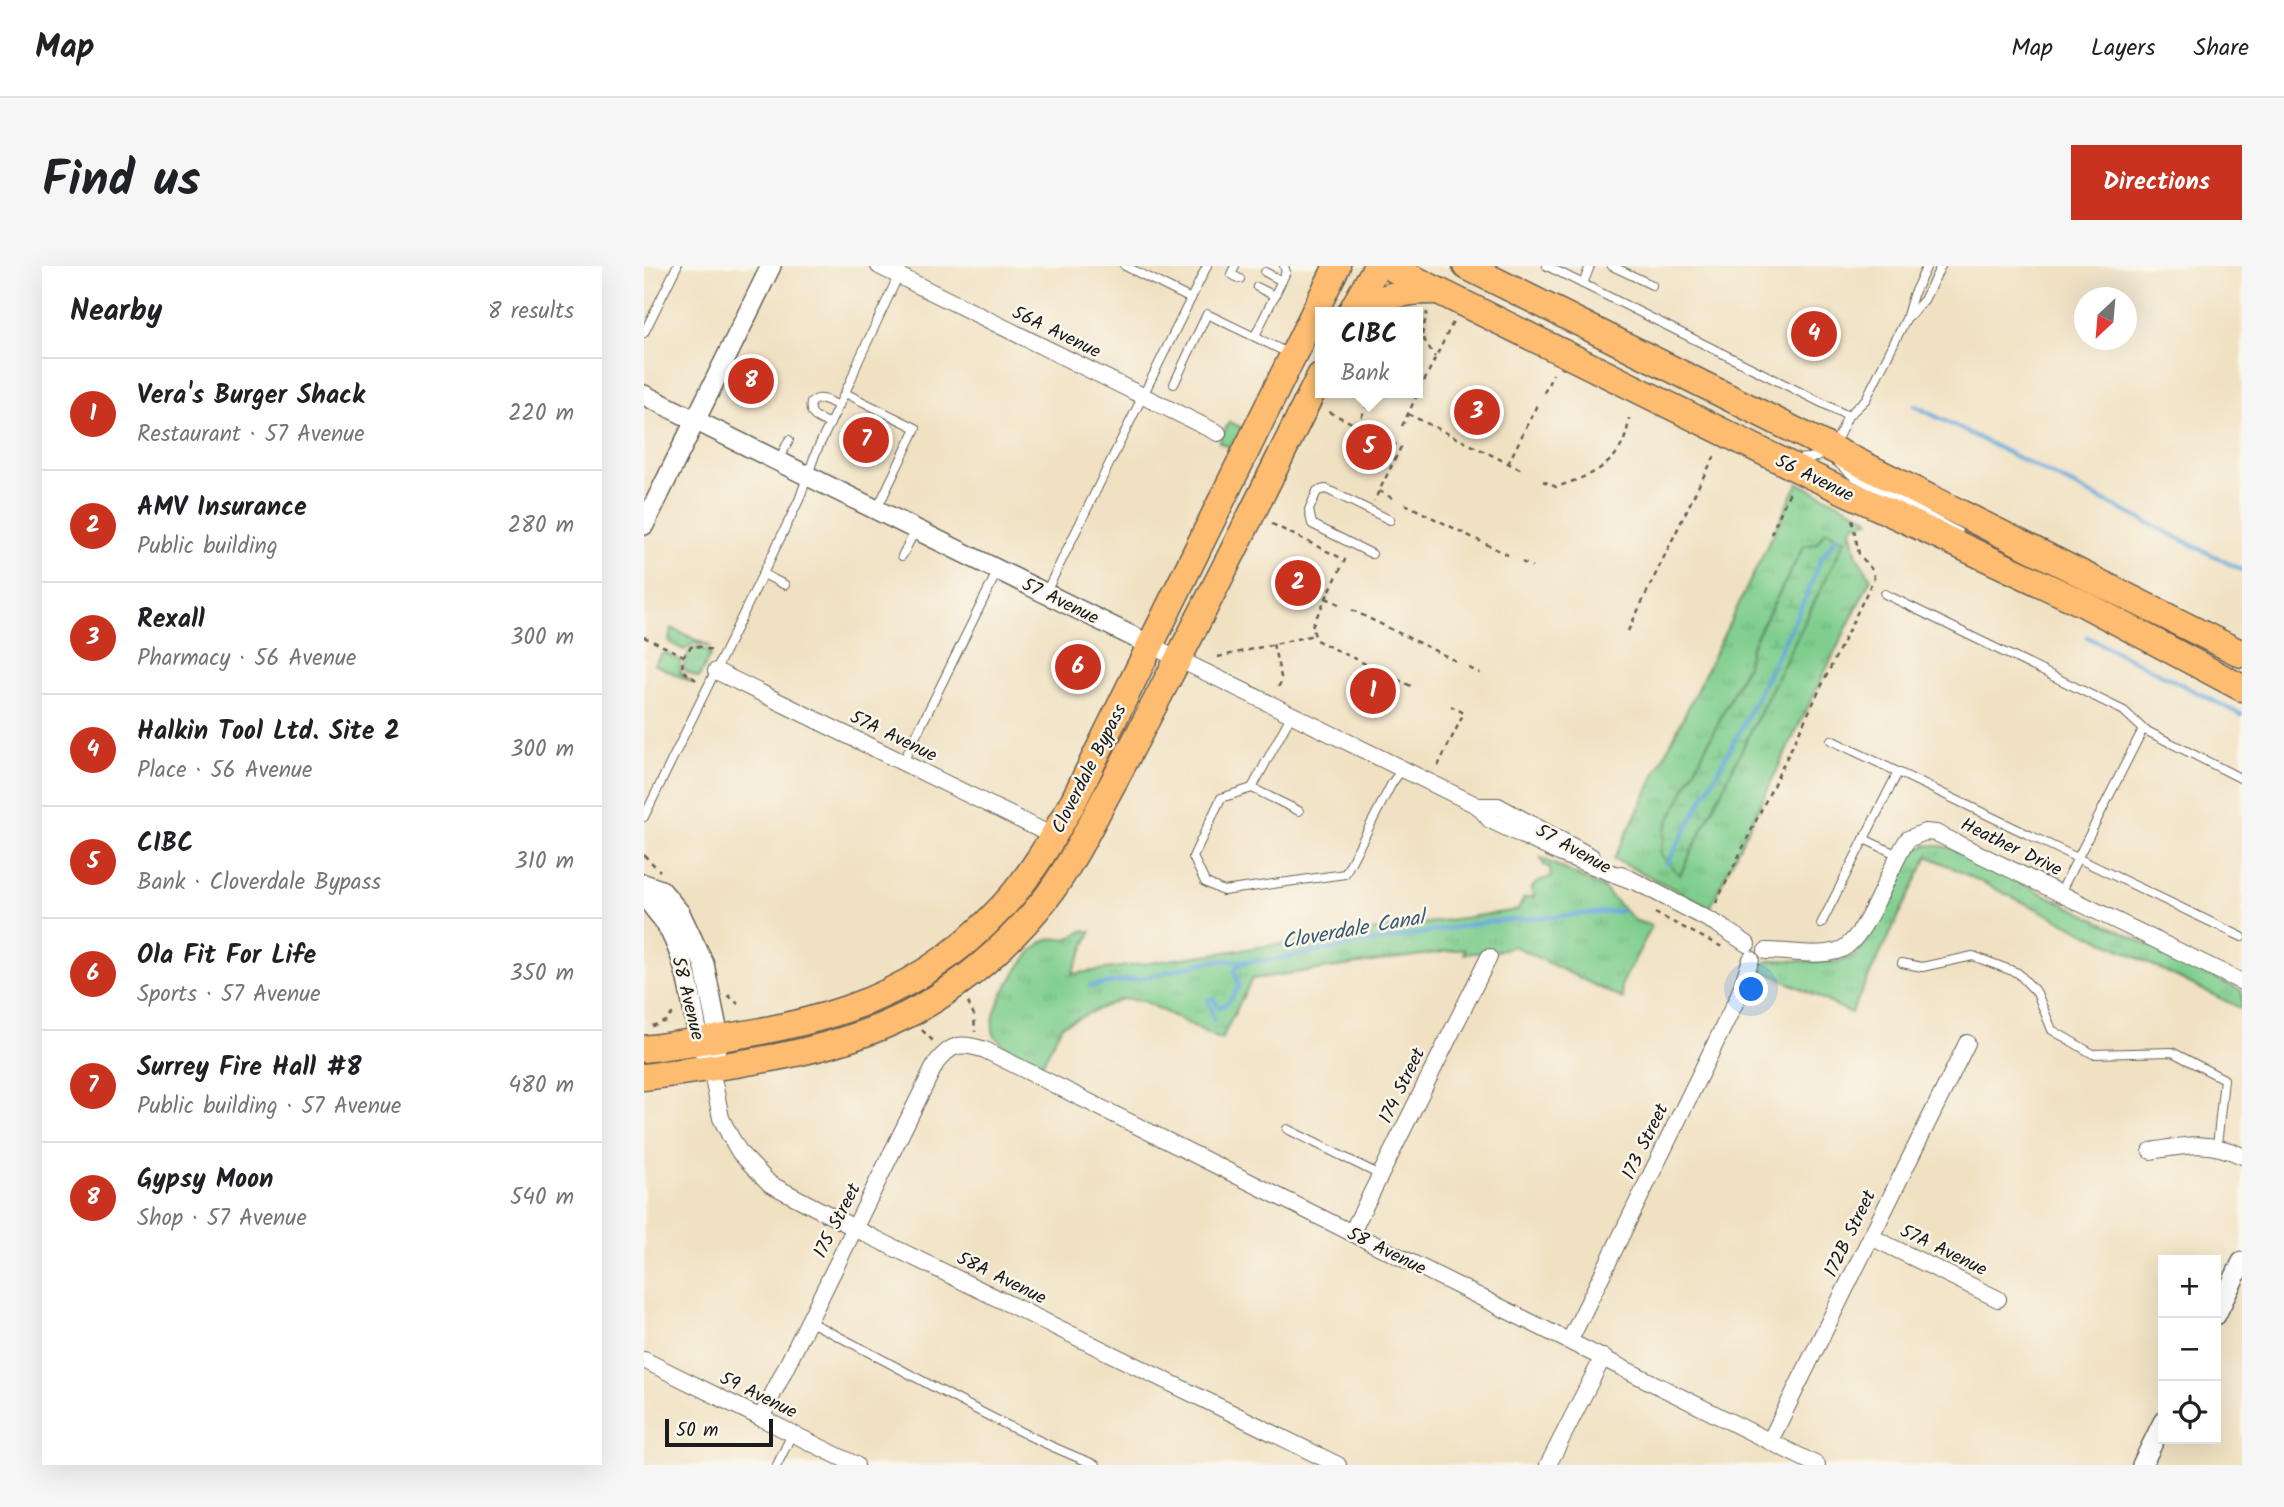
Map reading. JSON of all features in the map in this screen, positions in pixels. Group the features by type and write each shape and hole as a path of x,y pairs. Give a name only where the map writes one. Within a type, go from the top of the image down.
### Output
{"highway":[{"name":"Cloverdale Bypass","path":"645,1038 709,1040 792,1026 834,1015 904,985 950,955 997,913 1022,883 1074,800 1293,355 1321,278 1337,266"},
{"path":"1354,307 1377,266"},
{"name":"56 Avenue","path":"1388,266 1433,298 2084,604 2242,688"},
{"name":"56 Avenue","path":"1466,266 2242,654"},
{"path":"1362,307 1390,295 1409,291 1433,298"},
{"name":"Cloverdale Bypass","path":"644,1077 782,1056 820,1048 867,1032 944,993 996,952 1023,925 1048,895 1074,856 1179,658 1315,386"}],"street":[{"path":"644,525 771,266"},
{"name":"56A Avenue","path":"879,266 901,271 1218,433"},
{"name":"57 Avenue","path":"644,395 1478,806 1498,806 1565,841 1630,880 1717,924 1749,952"},
{"name":"57A Avenue","path":"716,671 1053,836"},
{"name":"Heather Drive","path":"1749,952 1760,960 1766,951 1826,953 1845,948 1864,926 1908,839 1925,832 1936,833 2242,982"},
{"name":"58 Avenue","path":"644,884 662,890 680,914 704,964 711,1068"},
{"name":"58 Avenue","path":"644,892 649,904 665,923 686,969 709,1040"},
{"name":"173 Street","path":"1570,1340 1738,997 1749,952"},
{"name":"174 Street","path":"1352,1232 1489,957"},
{"name":"172B Street","path":"1770,1441 1967,1043"},
{"name":"58 Avenue","path":"955,1046 962,1044 985,1050 1818,1465"},
{"name":"175 Street","path":"761,1418 936,1063 944,1053 955,1046"},
{"name":"58A Avenue","path":"711,1068 722,1118 740,1153 760,1176 782,1191 1317,1460 1338,1465"},
{"path":"2151,1151 2197,1144 2217,1146 2242,1156"},
{"name":"57A Avenue","path":"1871,1237 1998,1299"},
{"path":"2221,1305 2242,1262"},
{"path":"1548,1465 1603,1357"},
{"name":"59 Avenue","path":"644,1360 856,1465"},
{"path":"2142,1465 2158,1432"}],"lane":[{"path":"1125,266 1191,299"},
{"path":"1046,592 1207,266"},
{"path":"1235,266 1231,274 1240,279"},
{"path":"1255,336 1286,272 1284,266"},
{"path":"1547,266 1848,416"},
{"path":"1583,284 1590,266"},
{"path":"1612,266 1652,285"},
{"path":"1771,456 1801,459 1817,457 1833,448 1848,416 1866,399 1906,319 1913,295 1927,266"},
{"path":"1906,319 1924,300 1941,266"},
{"path":"644,333 674,267"},
{"path":"644,817 647,805 799,500 830,424 852,380 869,330 901,271"},
{"path":"1265,272 1282,281"},
{"path":"1257,287 1275,296"},
{"path":"1174,384 1207,314 1293,355"},
{"path":"842,376 852,380"},
{"path":"845,393 916,428 877,509"},
{"path":"830,424 811,413 811,403 822,398 839,406"},
{"path":"779,460 789,440"},
{"path":"1833,448 1840,465 1853,476 1958,530 1966,549"},
{"path":"1372,554 1312,524 1309,510 1317,491 1326,488 1390,520"},
{"path":"902,556 916,528"},
{"path":"903,762 998,569"},
{"path":"762,574 785,585"},
{"path":"1885,594 2124,711 2143,729 2242,779"},
{"path":"1252,788 1292,713"},
{"path":"2060,893 2143,729"},
{"path":"1831,740 2242,937"},
{"path":"1299,811 1252,788 1221,798 1193,857 1205,882 1223,891 1345,874 1392,783 1403,768"},
{"path":"1821,924 1898,772"},
{"path":"1864,839 1898,855"},
{"path":"1902,963 1922,967 1973,956 2018,973 2037,993 2052,1030 2094,1054 2172,1052 2224,1079 2217,1146"},
{"path":"1287,1129 1380,1175"},
{"path":"808,1321 949,1395 1070,1455 1096,1465"},
{"path":"777,1465 792,1434"}],"path":[{"path":"1423,326 1424,316 1433,298"},
{"path":"1423,383 1456,316"},
{"path":"1423,337 1436,357"},
{"path":"1544,393 1553,374"},
{"path":"1357,426 1371,398"},
{"path":"1402,426 1416,398"},
{"path":"1508,464 1537,405"},
{"path":"1329,412 1401,447 1372,506"},
{"path":"1408,414 1524,471"},
{"path":"1543,481 1556,487 1600,470 1618,450 1629,418"},
{"path":"1628,631 1718,450"},
{"path":"1770,534 1792,486"},
{"path":"1379,491 1392,498"},
{"path":"1405,504 1510,556"},
{"path":"1716,903 1874,578 1873,570 1859,554 1852,516"},
{"path":"1272,524 1345,560 1312,626 1316,640 1415,688"},
{"path":"1521,562 1532,567"},
{"path":"1326,598 1339,604"},
{"path":"1352,610 1456,661"},
{"path":"1219,657 1315,635"},
{"path":"644,637 683,656"},
{"path":"1273,644 1282,681 1278,687"},
{"path":"696,680 682,670 683,656 694,645 711,650"},
{"path":"1469,668 1480,673"},
{"path":"1438,766 1464,713 1451,706"},
{"path":"1655,913 1731,951"},
{"path":"967,999 974,1015 975,1032"},
{"path":"645,1038 674,1015"},
{"path":"920,1028 934,1043"}],"green space":[{"path":"1229,422 1243,428 1233,449 1219,442"},
{"path":"1798,483 1867,517 1870,521 1855,524 1851,529 1857,556 1871,578 1710,907 1614,859","holes":["1816,544 1666,827 1747,665 1751,647 1804,546"]},
{"path":"1826,531 1845,540 1680,875 1660,855 1666,827 1747,665 1751,647 1804,546 1816,544"},
{"path":"671,628 711,647 694,643 684,650 669,642"},
{"path":"693,648 711,653 699,678 683,668"},
{"path":"664,652 680,660 680,672 693,683 654,664"},
{"path":"1927,845 1948,847 2242,991 2242,1009 1928,856 1851,1013 1758,968 1772,960 1836,962 1854,955 1866,941 1908,858"},
{"path":"1541,858 1603,888 1634,920 1652,926 1621,986 1623,999 1514,946 1497,951 1464,954 1465,949 1252,979 1221,1040 1143,1001 1121,999 1062,1025 1040,1068 1000,1041 993,1028 994,1015 1007,986 1036,947 1052,938 1068,938 1085,930 1091,932 1072,974 1518,910 1524,898 1534,897 1531,890 1539,881 1551,877 1550,868 1544,865"}],"waterway":[{"path":"1915,406 2242,570"},
{"name":"Cloverdale Canal","path":"1667,864 1742,727 1804,601 1821,559 1837,536"},
{"name":"Cloverdale Canal","path":"2087,637 2242,715"},
{"name":"Cloverdale Canal","path":"1090,986 1139,979 1211,961 1264,961 1486,922 1622,911"},
{"path":"1214,1020 1208,1000 1214,998 1217,1006 1221,1007 1228,1002 1239,987 1235,971 1237,966 1247,962"}],"place":[{"name":"Halkin Tool Ltd. Site 2","path":"1814,334"},
{"name":"Gypsy Moon","path":"751,381"},
{"name":"Rexall","path":"1477,412"},
{"name":"Surrey Fire Hall #8","path":"866,440"},
{"name":"CIBC","path":"1369,447"},
{"name":"AMV Insurance","path":"1298,583"},
{"name":"Ola Fit For Life","path":"1078,667"},
{"name":"Vera's Burger Shack","path":"1373,691"}]}
